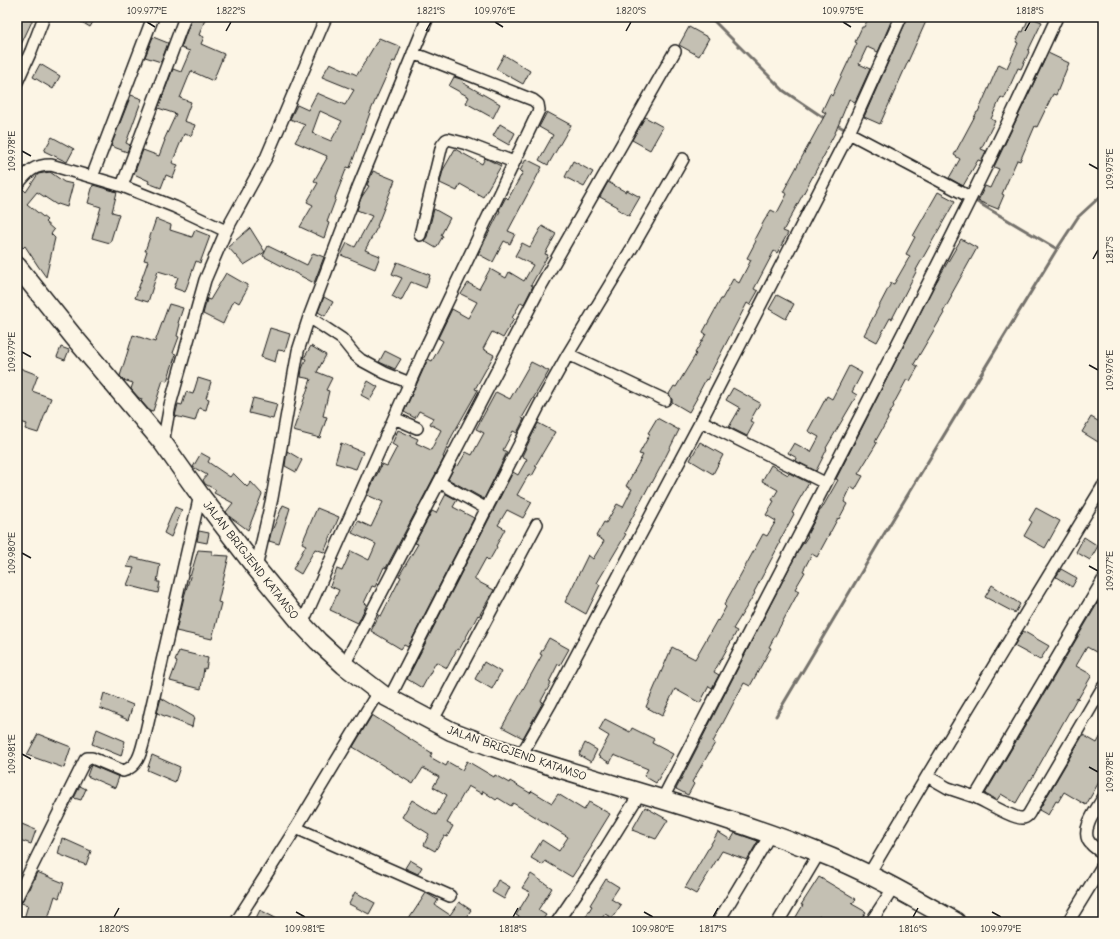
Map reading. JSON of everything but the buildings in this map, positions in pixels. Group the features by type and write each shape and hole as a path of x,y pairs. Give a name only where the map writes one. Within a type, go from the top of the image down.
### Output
{"highway":[{"name":"JALAN BRIGJEND KATAMSO","path":"18,269 163,443 200,495 256,568 302,624 344,666 383,695 432,722 470,739 520,756 726,819 819,853 869,874 956,922"}],"street":[{"path":"17,82 44,17"},
{"path":"92,177 153,17"},
{"path":"122,186 185,17"},
{"path":"163,443 170,405 205,280 226,231 266,158 326,17"},
{"path":"256,568 272,498 298,351 309,317 359,185 428,17"},
{"path":"520,756 551,703 701,421 849,133 901,17"},
{"path":"662,800 717,696 1024,90 1057,17"},
{"path":"344,666 541,286 675,51"},
{"path":"302,624 410,383 539,110 538,104 533,100 413,53"},
{"path":"849,133 970,197"},
{"path":"420,235 442,145 446,140 448,139 467,144 514,162"},
{"path":"236,922 383,695 487,509 539,406 568,354 632,248 683,159"},
{"path":"17,184 29,171 35,167 51,165 122,186 175,207 226,231"},
{"path":"309,317 342,339 361,360 385,373 410,383"},
{"path":"568,354 665,400"},
{"path":"394,418 417,428"},
{"path":"701,421 825,483"},
{"path":"439,482 487,509"},
{"path":"869,874 1103,486"},
{"path":"17,897 85,760 87,758 92,758 123,771 130,769 137,760 144,740 200,495"},
{"path":"432,722 537,524"},
{"path":"975,796 1103,580"},
{"path":"927,776 948,788 975,796 1014,816 1022,818 1026,817 1103,687"},
{"path":"557,922 591,872 640,793"},
{"path":"1103,798 1088,827 1087,834 1088,840 1103,853"},
{"path":"296,828 450,896"},
{"path":"718,922 731,903 770,835"},
{"path":"778,922 819,853"},
{"path":"1068,922 1103,865"},
{"path":"871,922 894,887"}],"waterway":[{"path":"710,17 784,91 827,120"},
{"path":"835,124 848,131"},
{"path":"1057,249 1078,217 1103,194"},
{"path":"776,716 890,524 1057,249 972,199"}]}
